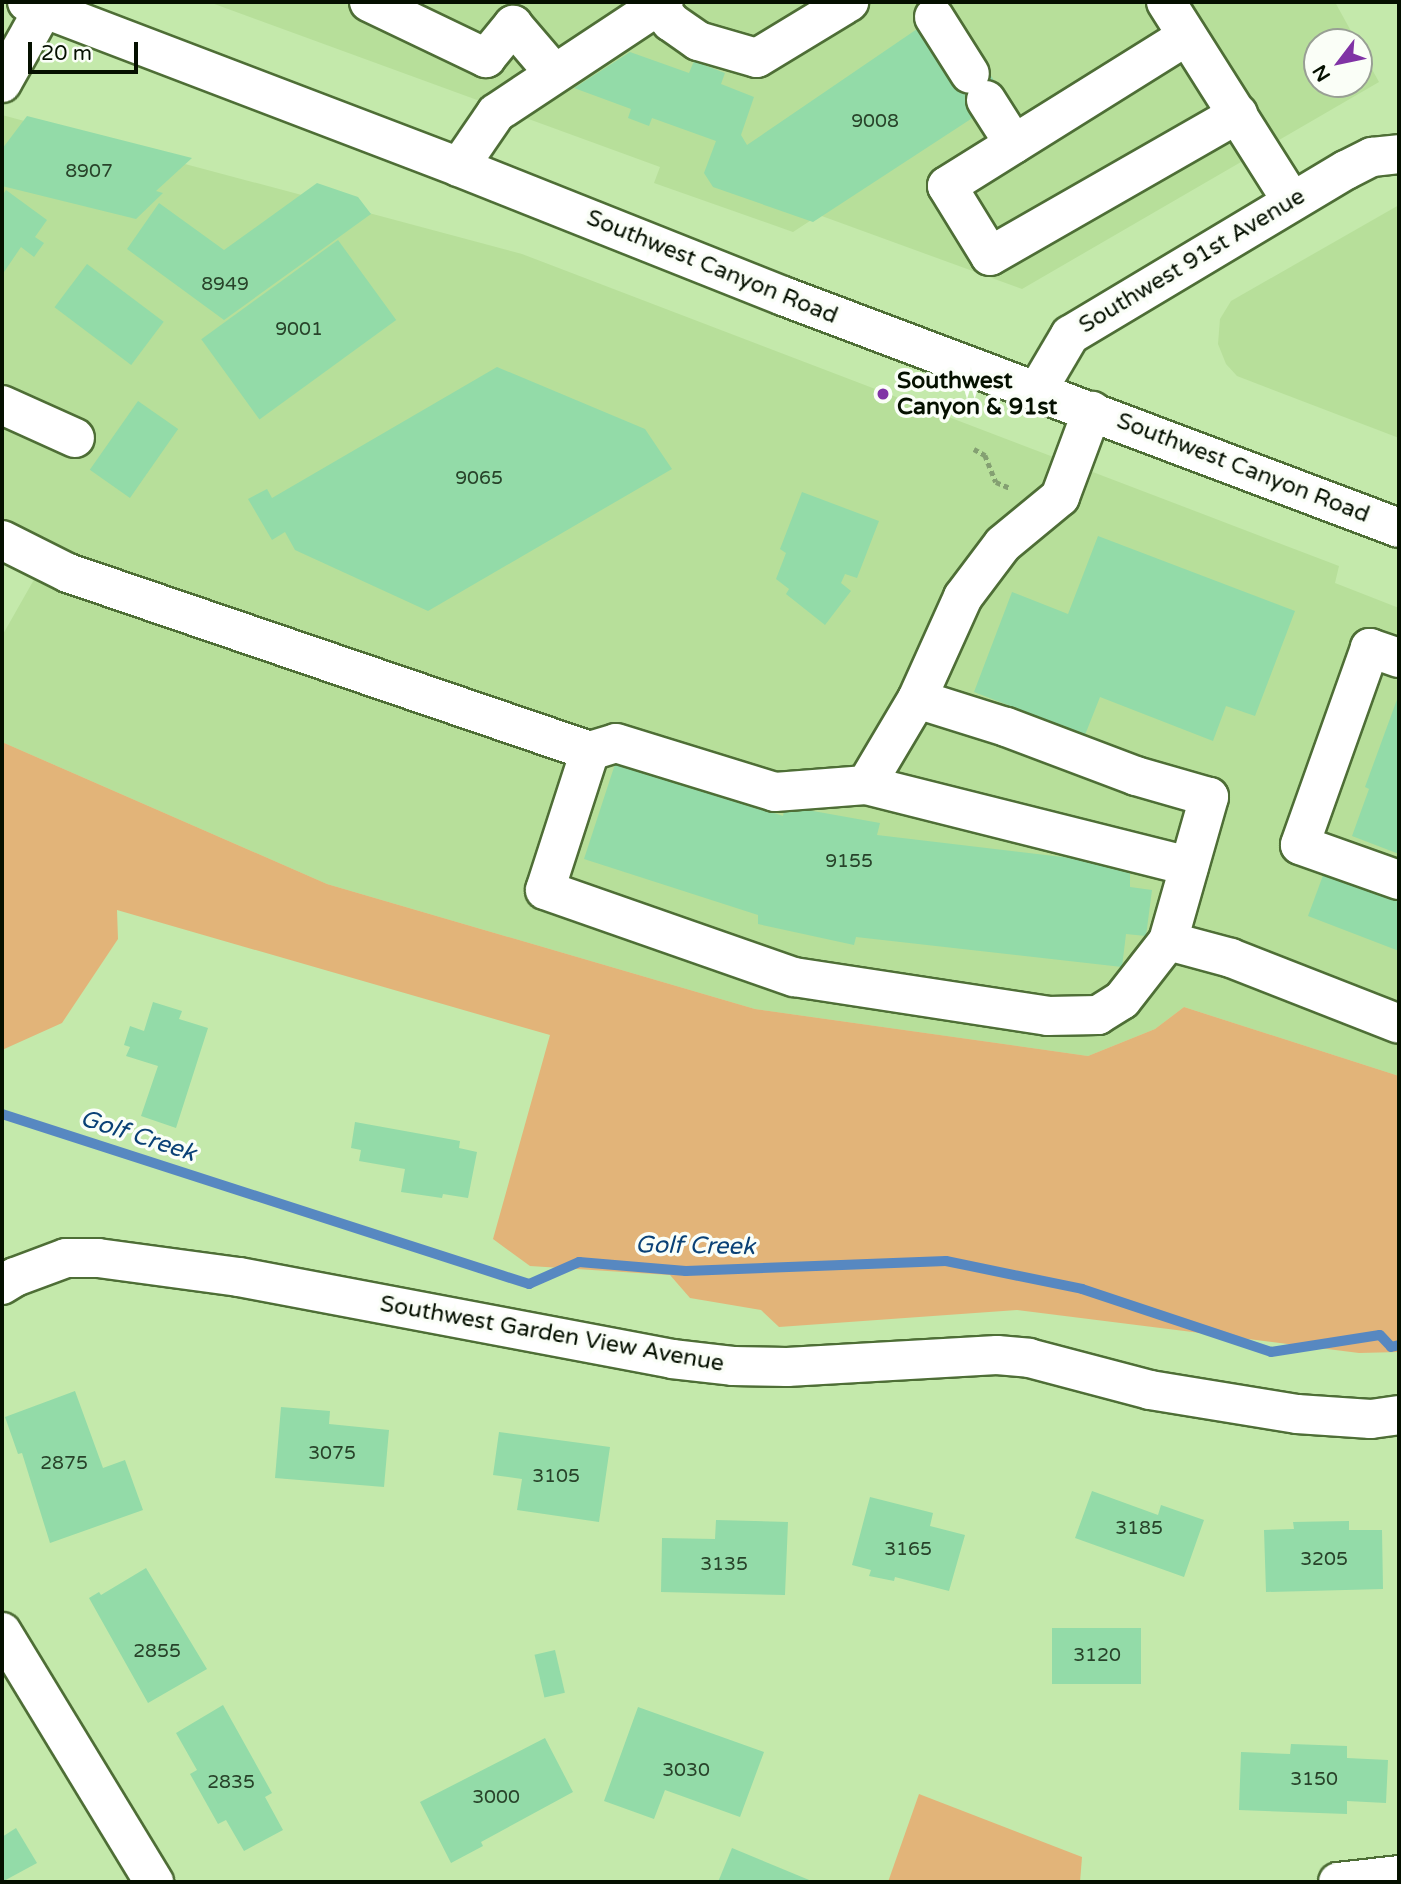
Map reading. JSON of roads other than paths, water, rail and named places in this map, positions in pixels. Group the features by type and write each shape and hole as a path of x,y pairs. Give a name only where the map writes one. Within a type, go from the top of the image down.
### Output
{"street":[{"path":"369,2 486,58 522,13 554,74"},
{"path":"459,167 496,113 661,4 671,22 698,41 757,58 849,2"},
{"path":"1166,2 1292,201"},
{"path":"2,83 21,54 35,5"},
{"name":"Southwest Canyon Road","path":"35,5 459,167 783,296 1399,528"},
{"path":"934,17 1014,144"},
{"path":"1188,36 947,186 990,256 1238,114"},
{"name":"Southwest 91st Avenue","path":"1037,391 1070,335 1292,201 1386,156 1387,137 1399,128"},
{"path":"2,405 75,438"},
{"path":"866,785 917,699 962,597 1003,544 1060,496 1092,411"},
{"path":"2,540 68,573 590,751 616,743 775,792 866,785 1189,866"},
{"path":"1399,658 1370,649 1300,845 1399,880"},
{"path":"590,751 545,890 794,977 1048,1016 1098,1015 1122,1000 1168,941 1209,797 1136,776 1006,727 917,699"},
{"path":"1168,941 1231,958 1399,1024"},
{"name":"Southwest Garden View Avenue","path":"2,1285 15,1277 66,1258 98,1258 239,1277 672,1359 733,1366 787,1367 997,1355 1029,1358 1150,1390 1297,1414 1371,1419 1399,1415"},
{"path":"2,1632 154,1882"},
{"path":"1338,1882 1399,1875"}],"waterway":[{"name":"Golf Creek","path":"2,1114 529,1284 579,1262 686,1271 946,1261 1082,1289 1271,1352 1380,1335 1391,1347 1399,1345"}],"place":[{"name":"Southwest Canyon & 91st","path":"883,394"}]}
